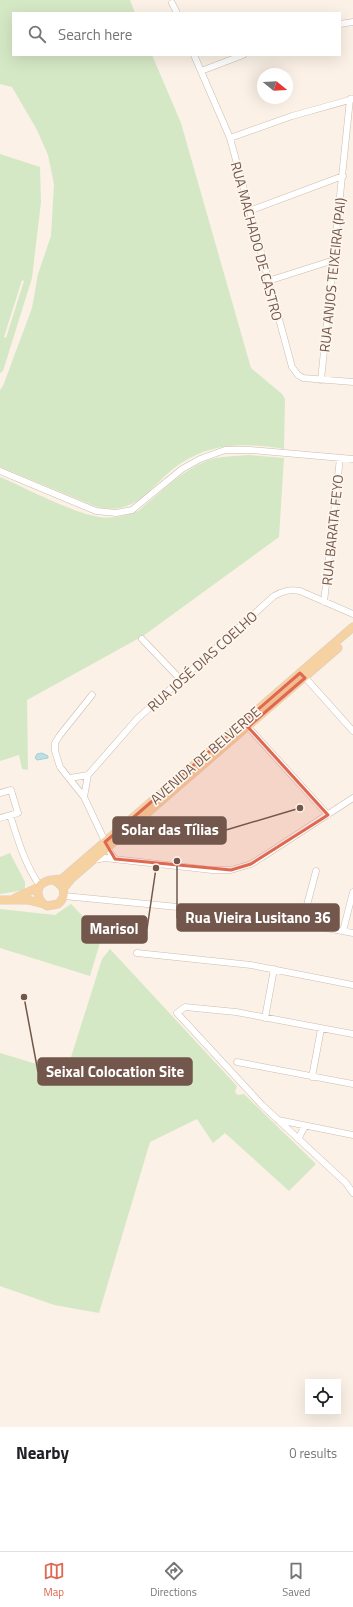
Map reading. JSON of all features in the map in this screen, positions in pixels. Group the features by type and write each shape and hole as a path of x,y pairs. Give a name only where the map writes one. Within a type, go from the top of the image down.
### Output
{"main road":[{"name":"AVENIDA DE BELVERDE","path":"3,900 40,887 46,881 62,879 106,845 248,728 353,627"},
{"name":"AVENIDA DE BELVERDE","path":"44,904 51,906 58,904 63,892 72,878 94,860 106,845 303,675 353,635"},
{"path":"55,881 63,892"},
{"path":"40,887 38,897 44,904"},
{"path":"3,900 28,900 44,904"}],"street":[{"path":"165,0 172,3 176,12"},
{"path":"172,3 179,0"},
{"path":"341,24 353,22"},
{"name":"RUA MACHADO DE CASTRO","path":"194,56 230,138 292,367 298,375 304,378 353,382"},
{"path":"201,72 241,56"},
{"path":"230,138 292,116 351,99"},
{"name":"RUA ANJOS TEIXEIRA (PAI)","path":"321,380 351,99"},
{"path":"249,211 342,176"},
{"path":"268,281 334,260"},
{"path":"0,471 96,511 116,513 132,510 182,469 200,459 226,450 250,450 353,459"},
{"name":"RUA BARATA FEYO","path":"324,602 340,458"},
{"name":"RUA JOSÉ DIAS COELHO","path":"88,775 137,719 274,596 283,591 292,589 353,614"},
{"path":"142,639 181,680"},
{"path":"303,675 353,731"},
{"path":"92,695 55,743 56,758 60,767 84,797 106,845 115,859"},
{"path":"248,728 328,815"},
{"path":"70,778 88,775 84,797"},
{"path":"0,793 11,790 18,813 0,818"},
{"path":"94,860 115,859 212,870 231,870 251,864 353,798"},
{"path":"10,815 23,856 32,875 40,887"},
{"path":"302,924 316,871"},
{"path":"63,892 219,911 353,933"},
{"path":"343,931 353,892"},
{"path":"137,954 236,963 353,984"},
{"path":"265,1018 274,969"},
{"path":"353,1034 265,1018 193,1008 182,1008 177,1013 244,1088 346,1183 353,1192"},
{"path":"312,1077 321,1029"},
{"path":"237,1062 353,1084"},
{"path":"278,1120 353,1135"},
{"path":"298,1139 304,1126"},
{"path":"346,1183 353,1185"}],"highlighted area":[{"path":"300,673 305,678 248,727 328,815 251,864 231,870 115,859 105,842"}],"green space":[{"path":"0,0 130,0 135,12 12,12 12,56 152,56 181,123 251,368 282,394 285,399 284,449 244,445 206,451 181,463 134,503 124,507 111,509 97,507 0,467 0,390 3,386 32,308 38,274 51,236 54,184 48,155 37,130 12,87 0,84"},
{"path":"0,154 40,167 41,202 32,278 3,371 0,373","holes":["22,280 24,281 6,338 4,337"]},
{"path":"249,455 284,458 279,537 143,636 27,700 28,770 22,769 19,755 0,761 0,477 49,500 75,510 104,518 124,516 138,511 191,468 201,463 217,458"},
{"path":"10,853 25,882 25,890 0,894 0,857"},
{"path":"71,904 102,936 90,976 0,948 0,909 55,915"},
{"path":"110,949 237,1086 235,1092 238,1095 244,1094 316,1164 289,1191 225,1133 213,1143 197,1119 150,1142 99,1313 54,1305 0,1286 0,1053 66,1073 102,959"}],"water":[{"path":"42,753 48,756 48,758 37,760 35,758 37,754"}],"place":[{"name":"Solar das Tílias","path":"300,808"},
{"name":"Rua Vieira Lusitano 36","path":"177,861"},
{"name":"Marisol","path":"156,868"},
{"name":"Seixal Colocation Site","path":"24,997"}]}
